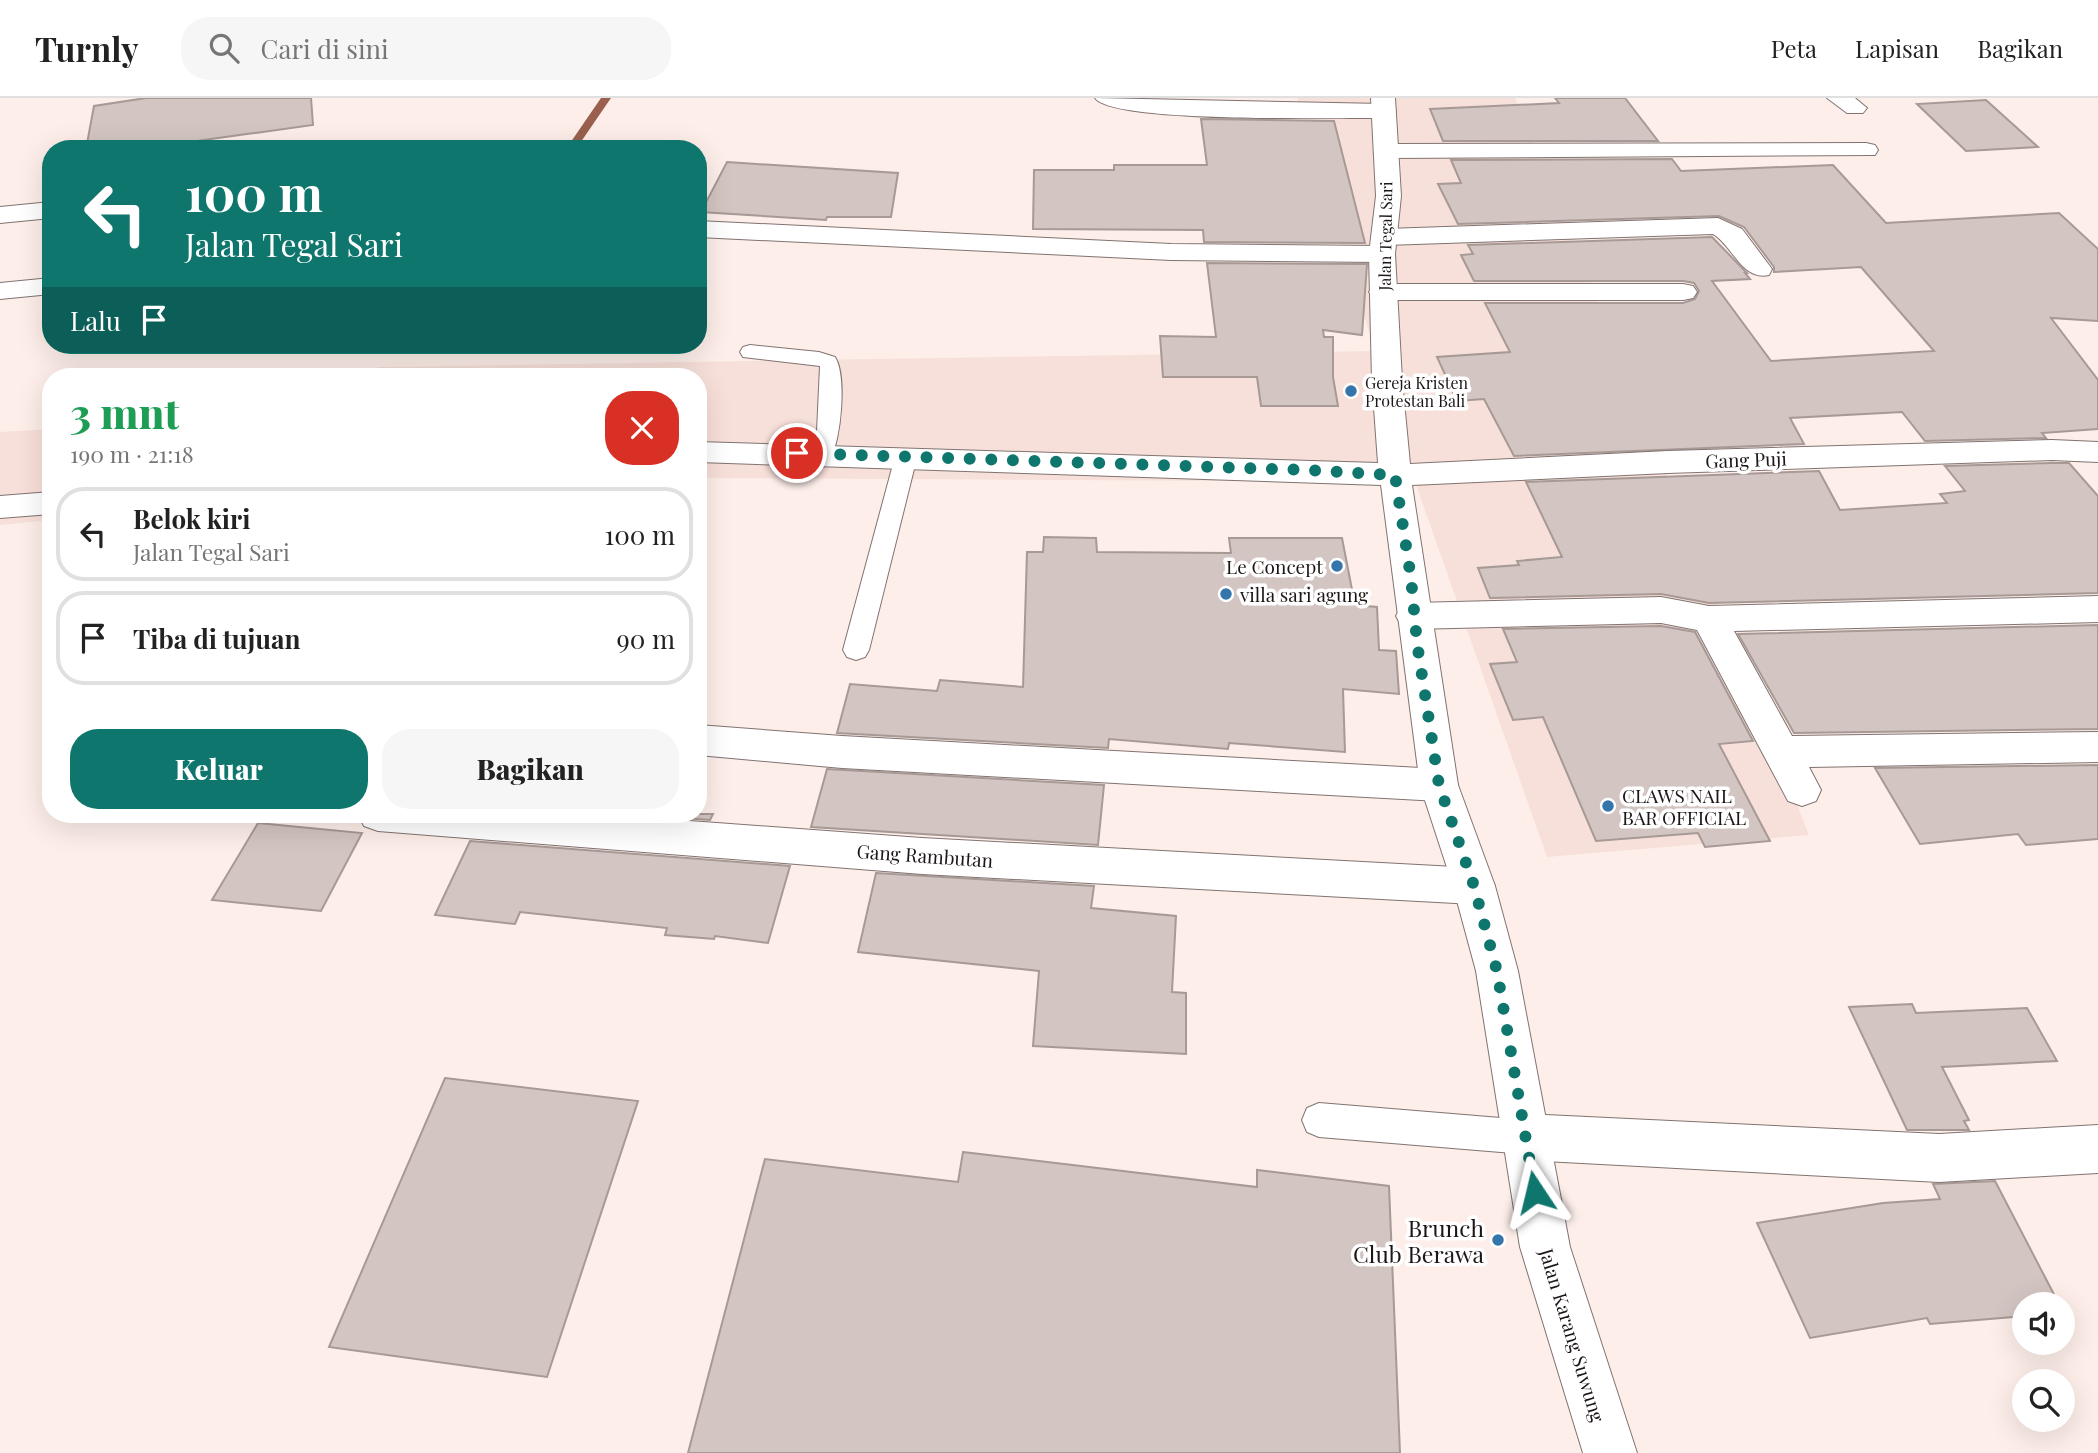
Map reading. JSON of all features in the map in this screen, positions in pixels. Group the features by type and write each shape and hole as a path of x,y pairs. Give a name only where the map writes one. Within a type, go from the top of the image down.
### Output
{"street":[{"path":"1107,98 1120,103 1156,108 1384,104"},
{"name":"Jalan Tegal Sari","path":"1384,104 1387,151 1383,292 1395,475"},
{"path":"1387,151 1866,150"},
{"path":"0,215 42,211"},
{"path":"707,229 1171,252 1384,246 1717,226 1733,235 1759,269"},
{"path":"0,291 42,287"},
{"path":"1383,292 1683,292"},
{"name":"Gang Puji","path":"1395,475 1668,462 2052,450 2098,452"},
{"path":"707,452 1292,469 1395,475"},
{"name":"Jalan Karang Suwung","path":"1395,475 1439,785 1474,886 1497,971 1545,1247 1610,1453"},
{"path":"0,508 42,503"},
{"path":"1413,616 1661,610 1709,619 2098,609"},
{"path":"1709,619 1802,790"},
{"path":"707,741 856,752 1439,785"},
{"path":"1782,752 2098,747"},
{"name":"Gang Rambutan","path":"495,823 922,856 1474,886"},
{"path":"1525,1137 1939,1158 2098,1149"}],"lane":[{"path":"750,352 828,362 831,368 828,431 822,454"},
{"path":"856,650 906,457"},
{"path":"1318,1120 1525,1137"}],"shaded area":[{"path":"1297,98 1515,98 1566,220 1809,835 1547,857 1415,482 707,478 707,368 376,368 379,367 1375,351"},
{"path":"42,430 42,521 0,525 0,432"}],"building":[{"path":"146,98 311,98 313,125 204,140 88,140 94,106"},
{"path":"1555,98 1625,98 1658,141 1443,141 1430,109 1559,103"},
{"path":"1986,100 2038,147 1966,151 1917,104"},
{"path":"1201,119 1334,121 1365,243 1204,242 1203,230 1033,229 1034,170 1114,170 1114,165 1207,165"},
{"path":"1672,159 1681,171 1833,165 1886,223 2059,213 2098,249 2098,321 2051,318 2098,380 2098,429 2042,433 2046,438 1925,441 1902,412 1790,418 1804,444 1514,456 1484,399 1457,401 1437,357 1510,352 1485,303 1683,303 1695,299 1699,291 1694,283 1683,281 1474,281 1461,255 1473,254 1468,245 1712,237 1750,279 1712,281 1771,361 1934,351 1861,267 1774,272 1774,267 1744,227 1719,216 1458,224 1438,184 1461,183 1451,160"},
{"path":"727,162 898,173 891,217 827,217 826,220 707,212 707,200"},
{"path":"1207,263 1367,264 1362,335 1323,330 1324,337 1333,337 1333,377 1338,406 1261,406 1257,377 1163,377 1160,336 1216,337"},
{"path":"2069,463 2098,496 2098,593 1709,603 1661,594 1490,598 1478,568 1519,565 1517,561 1562,557 1526,482 1819,471 1840,510 1947,503 1940,494 1965,491 1945,466"},
{"path":"1044,537 1096,538 1097,552 1231,553 1229,538 1342,538 1355,605 1377,607 1379,650 1396,651 1399,694 1343,689 1345,752 1229,743 1228,749 1109,739 1108,748 837,733 850,684 937,691 940,680 1023,687 1027,552 1043,552"},
{"path":"2098,625 2098,729 1794,733 1738,634"},
{"path":"1661,626 1695,632 1753,741 1719,744 1770,841 1705,847 1698,833 1596,841 1543,717 1513,720 1490,664 1517,662 1503,629"},
{"path":"2098,765 2098,839 2026,845 2018,834 1920,844 1875,768"},
{"path":"827,769 1104,785 1098,845 811,827"},
{"path":"258,823 362,833 321,911 212,900"},
{"path":"470,841 790,866 768,943 715,936 714,939 665,935 667,928 520,912 515,924 435,915"},
{"path":"876,873 1094,886 1091,908 1176,916 1172,992 1186,993 1186,1054 1033,1046 1039,971 858,952"},
{"path":"1912,1004 1916,1013 2027,1008 2057,1061 1942,1067 1969,1120 1964,1121 1969,1130 1907,1130 1849,1007"},
{"path":"445,1078 638,1101 547,1377 329,1347"},
{"path":"963,1152 1257,1187 1257,1170 1389,1186 1400,1453 688,1453 765,1159 958,1182"},
{"path":"1995,1181 2053,1292 2012,1292 2012,1317 1930,1324 1927,1318 1810,1338 1757,1223 1883,1203 1940,1199 1933,1184"}],"waterway":[{"path":"577,140 606,98"}],"place":[{"name":"Gereja Kristen Protestan Bali","path":"1351,391"},
{"name":"Le Concept","path":"1337,566"},
{"name":"villa sari agung","path":"1226,594"},
{"name":"CLAWS NAIL BAR OFFICIAL","path":"1608,806"},
{"name":"Brunch Club Berawa","path":"1498,1240"}],"route":[{"path":"797,453 1395,475 1411,578 1413,616 1424,697 1439,785 1474,886 1497,971 1535,1192"}]}
